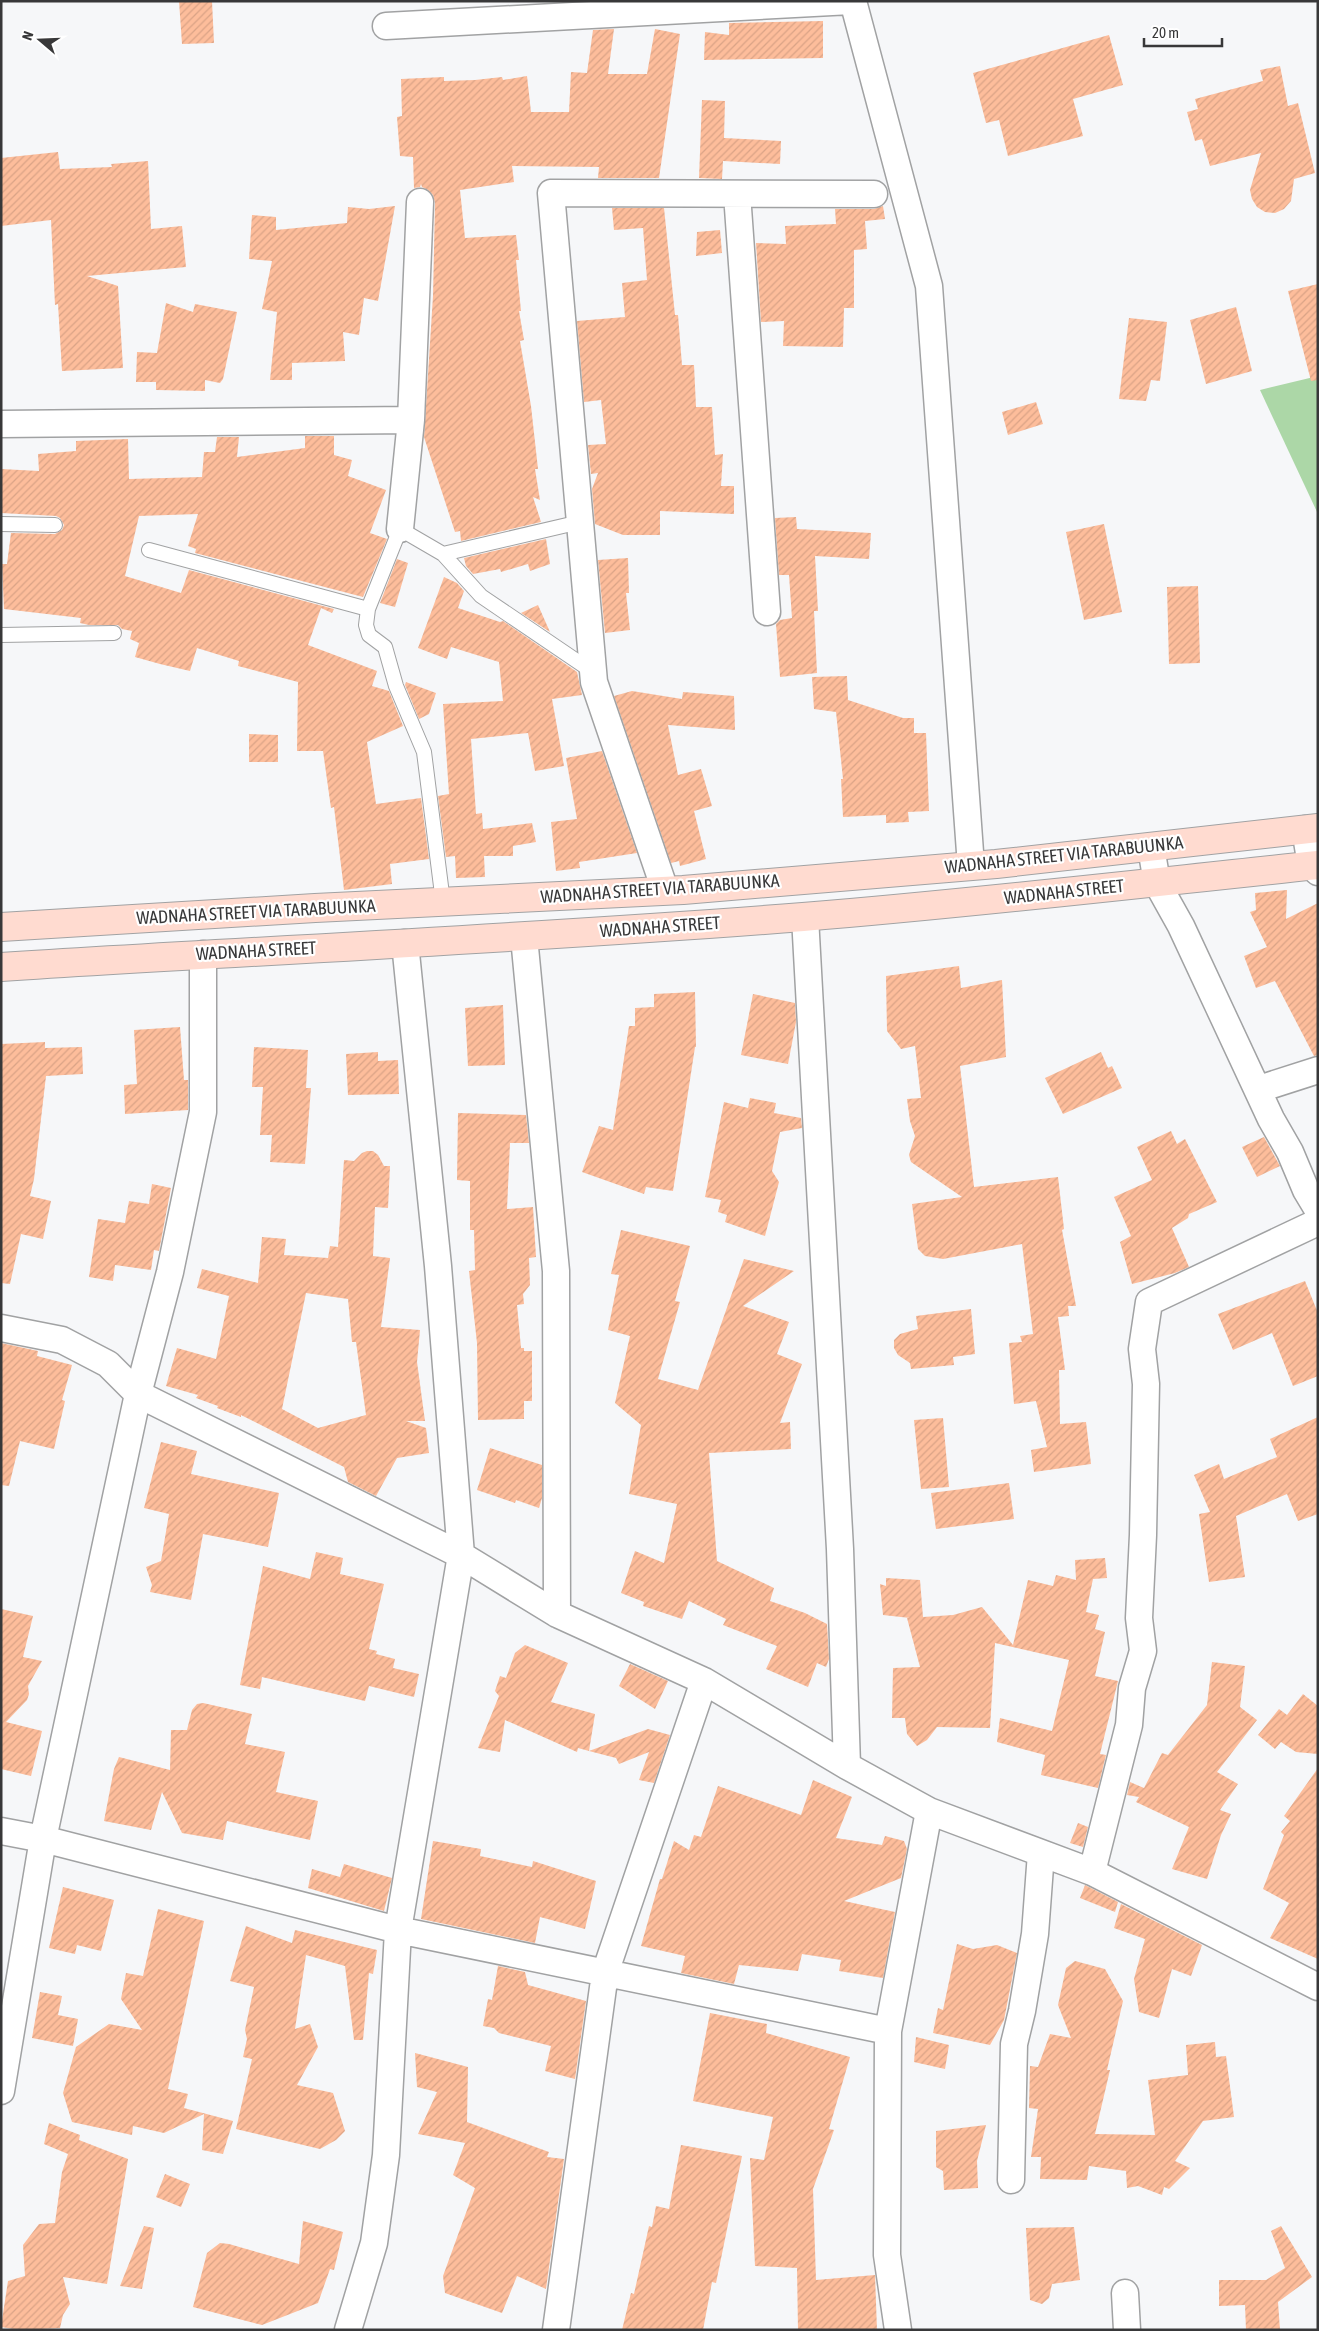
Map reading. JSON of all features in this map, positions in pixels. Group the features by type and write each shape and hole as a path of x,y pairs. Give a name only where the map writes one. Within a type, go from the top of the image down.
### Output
{"main road":[{"name":"WADNAHA STREET VIA TARABUUNKA","path":"1,928 665,890 971,866 1311,829"},
{"name":"WADNAHA STREET","path":"1,967 524,937 805,917 1316,868"}],"street":[{"path":"386,26 852,1 929,286 971,866"},
{"path":"665,890 594,682 551,193 874,194"},
{"path":"737,194 766,612"},
{"path":"400,529 411,420 420,202"},
{"path":"1,424 411,420"},
{"path":"1311,829 1316,868"},
{"path":"1151,846 1157,883 1182,926 1271,1119 1290,1152 1306,1190 1318,1210"},
{"path":"805,917 840,1549 847,1766"},
{"path":"524,937 556,1270 557,1614"},
{"path":"348,2330 374,2243 386,2155 398,1930 461,1555 438,1266 405,943"},
{"path":"1,2091 43,1839 138,1394 170,1272 203,1112 203,954"},
{"path":"1258,1090 1318,1070"},
{"path":"1092,1872 1129,1725 1132,1688 1143,1651 1138,1618 1144,1535 1146,1384 1142,1349 1149,1302 1318,1222"},
{"path":"1,1328 62,1340 108,1364 138,1394 461,1555 557,1614 704,1681 847,1766 929,1811 1092,1872 1318,1987"},
{"path":"556,2330 605,1972 704,1681"},
{"path":"898,2330 887,2256 888,2031 929,1811"},
{"path":"1,1830 43,1839 398,1930 888,2031"},
{"path":"1011,2180 1014,2044 1022,2012 1035,1934 1041,1853"},
{"path":"1124,2292 1127,2330"}],"lane":[{"path":"443,554 580,522"},
{"path":"1,524 55,525"},
{"path":"443,902 424,752 396,686 385,647 369,635 366,625 368,609 400,529 443,554 481,596 593,672"},
{"path":"149,550 368,609"},
{"path":"1,635 114,633"}],"green space":[{"path":"1318,376 1318,514 1260,390"}],"building":[{"path":"179,1 212,1 214,43 182,44"},
{"path":"823,21 823,58 704,60 705,32 729,35 729,23"},
{"path":"614,29 608,74 647,74 655,29 680,34 659,178 598,178 599,167 512,166 514,182 460,190 465,238 516,235 519,260 516,260 521,311 519,311 524,340 520,341 531,406 538,469 535,469 540,500 533,497 541,522 461,541 460,531 455,532 424,437 433,296 435,203 433,195 422,187 421,184 420,187 414,188 413,157 400,156 397,117 402,116 401,79 444,77 444,81 502,77 503,80 527,76 531,112 569,112 571,72 587,73 593,30"},
{"path":"1109,35 1123,85 1073,99 1083,136 1008,156 999,120 986,123 973,73"},
{"path":"1280,66 1288,106 1298,103 1315,173 1294,179 1291,201 1284,209 1275,213 1265,212 1257,207 1252,199 1250,190 1261,153 1210,166 1202,139 1195,141 1187,112 1198,109 1195,99 1263,81 1260,70"},
{"path":"702,100 725,101 724,138 781,141 780,164 723,161 722,179 699,178"},
{"path":"58,152 60,169 112,167 111,164 148,161 151,229 182,226 186,267 87,276 118,286 123,368 62,371 58,304 55,305 51,220 1,226 1,158"},
{"path":"395,206 378,301 364,298 359,335 343,332 345,361 292,363 292,380 270,380 277,312 262,309 272,261 249,259 252,215 276,217 276,230 347,223 348,207 369,209"},
{"path":"883,206 885,219 865,221 867,249 854,250 854,308 844,308 843,347 783,346 784,321 761,322 756,243 786,244 785,226 836,224 835,209 874,209"},
{"path":"612,208 664,208 675,315 678,315 682,365 694,365 696,407 712,407 715,455 723,454 721,486 734,486 734,514 660,511 660,535 623,535 595,524 592,489 598,473 591,474 588,445 606,444 601,400 584,402 577,321 625,317 622,283 647,280 643,228 614,230"},
{"path":"720,230 722,253 696,256 697,232"},
{"path":"1318,284 1318,380 1311,381 1288,291"},
{"path":"166,303 193,312 195,304 237,312 223,379 220,383 205,380 205,391 156,390 156,382 136,382 137,352 157,353"},
{"path":"1236,307 1252,371 1206,384 1190,320"},
{"path":"1129,318 1167,322 1160,381 1151,380 1146,401 1119,399"},
{"path":"1036,402 1043,424 1008,435 1002,412"},
{"path":"305,436 334,436 334,455 352,460 348,476 386,490 370,533 387,539 363,597 195,553 196,549 188,546 198,514 139,516 125,576 181,593 189,570 334,609 332,613 321,608 308,645 377,671 372,686 389,691 403,726 367,742 376,804 421,798 429,859 390,864 392,884 344,890 334,807 331,808 323,751 297,751 298,682 238,666 239,661 197,648 190,671 160,664 135,657 139,643 130,639 132,631 122,629 118,625 89,625 80,623 81,618 4,609 2,564 7,564 11,533 55,534 62,530 64,525 60,518 56,516 1,513 1,469 39,471 38,454 76,451 76,441 128,439 129,479 202,477 204,452 215,452 217,437 239,437 237,457 305,448"},
{"path":"796,517 797,529 871,533 869,559 815,556 818,611 814,611 817,673 780,677 776,624 780,620 792,618 789,575 779,575 775,518"},
{"path":"1104,524 1122,612 1084,620 1066,532"},
{"path":"546,539 550,564 530,571 528,564 501,572 500,569 473,574 466,566 464,558"},
{"path":"628,558 629,593 626,593 630,630 605,633 598,560"},
{"path":"397,559 408,563 395,607 380,603"},
{"path":"444,577 457,583 464,591 458,608 500,622 503,621 577,672 582,695 552,699 564,766 535,771 528,733 471,739 476,814 482,813 483,829 532,823 536,842 513,846 513,856 484,856 485,877 456,878 455,856 446,857 438,796 449,794 443,704 503,701 499,662 451,647 447,659 418,648"},
{"path":"1198,586 1200,663 1169,664 1167,587"},
{"path":"538,605 550,632 521,613"},
{"path":"847,676 848,700 903,718 914,718 914,733 926,733 929,811 908,812 909,822 886,823 886,815 843,817 841,779 843,779 836,712 814,709 812,677"},
{"path":"406,682 436,693 429,714 419,719 405,685"},
{"path":"632,691 682,699 683,692 734,696 735,730 668,725 678,775 701,769 712,806 694,811 706,859 680,866 679,861 671,863 614,696"},
{"path":"249,734 278,735 278,762 249,762"},
{"path":"602,751 637,853 579,862 580,868 556,871 551,822 577,819 566,758"},
{"path":"1287,890 1286,919 1318,903 1318,1055 1314,1056 1275,981 1256,988 1244,956 1267,947 1250,912 1256,910 1255,893"},
{"path":"959,966 961,988 1002,980 1006,1057 960,1066 974,1187 1058,1177 1064,1229 1062,1230 1076,1306 1068,1306 1069,1316 1058,1317 1065,1370 1059,1370 1060,1424 1086,1422 1091,1464 1034,1472 1031,1450 1047,1447 1036,1401 1014,1404 1009,1343 1022,1342 1020,1336 1033,1334 1022,1244 943,1259 925,1256 918,1249 912,1204 962,1197 911,1162 909,1155 915,1136 910,1121 907,1099 921,1098 915,1046 901,1049 887,1031 886,976"},
{"path":"695,992 696,1047 673,1191 646,1187 644,1194 582,1172 599,1126 613,1130 629,1026 635,1026 635,1008 654,1007 654,994"},
{"path":"753,994 795,1003 796,1022 788,1064 741,1055"},
{"path":"503,1005 505,1065 468,1066 465,1008"},
{"path":"180,1027 184,1080 188,1080 188,1110 125,1114 124,1085 137,1084 134,1030"},
{"path":"45,1042 45,1048 82,1047 83,1074 46,1076 34,1179 30,1196 51,1201 43,1239 21,1234 10,1284 1,1283 1,1044"},
{"path":"254,1047 308,1050 306,1088 311,1088 305,1164 270,1162 272,1135 260,1135 263,1087 252,1087"},
{"path":"378,1052 378,1061 398,1060 399,1094 348,1095 346,1054"},
{"path":"1101,1052 1108,1068 1112,1066 1122,1088 1063,1114 1045,1078"},
{"path":"750,1098 776,1103 774,1113 801,1118 802,1128 780,1132 772,1171 779,1182 765,1236 725,1222 727,1215 718,1212 721,1200 705,1197 724,1102 748,1108"},
{"path":"458,1113 526,1115 529,1143 510,1143 507,1209 533,1207 536,1257 529,1258 530,1285 523,1294 524,1304 517,1305 521,1348 524,1348 524,1351 532,1351 532,1401 524,1401 524,1419 478,1420 477,1343 469,1271 475,1270 474,1230 470,1230 470,1181 457,1180"},
{"path":"1171,1131 1177,1144 1185,1139 1217,1202 1189,1214 1188,1218 1172,1228 1189,1267 1175,1273 1132,1284 1120,1242 1131,1236 1114,1197 1152,1180 1137,1147"},
{"path":"1264,1137 1280,1166 1257,1177 1242,1147"},
{"path":"373,1151 378,1155 384,1166 390,1166 388,1208 375,1207 373,1256 390,1258 381,1327 420,1330 417,1362 425,1421 406,1421 426,1428 429,1453 397,1458 376,1496 348,1482 344,1467 241,1415 241,1417 196,1398 198,1395 166,1386 177,1348 216,1359 229,1296 197,1288 202,1269 258,1283 262,1237 286,1239 284,1255 328,1258 330,1246 338,1247 344,1160 354,1161 362,1153","holes":["306,1293 348,1299 352,1342 356,1342 366,1415 318,1428 282,1409"]},
{"path":"152,1184 171,1188 159,1251 154,1250 151,1270 115,1265 113,1281 89,1277 98,1219 125,1223 129,1201 149,1204"},
{"path":"621,1230 690,1246 675,1301 680,1302 658,1379 698,1390 744,1259 794,1271 743,1306 789,1322 777,1354 802,1364 780,1423 790,1422 791,1449 709,1453 717,1561 774,1588 770,1601 805,1613 827,1624 829,1659 826,1667 817,1663 808,1687 766,1669 777,1646 723,1625 726,1619 689,1601 682,1619 643,1606 644,1602 621,1593 635,1551 664,1563 677,1504 629,1494 641,1425 615,1403 630,1336 608,1330 619,1275 611,1274"},
{"path":"1305,1281 1318,1313 1318,1376 1293,1386 1272,1333 1233,1350 1218,1314"},
{"path":"971,1309 975,1354 953,1357 954,1365 911,1369 910,1363 898,1355 894,1348 894,1340 900,1334 918,1329 916,1316"},
{"path":"1,1343 38,1351 37,1356 72,1365 62,1400 65,1401 54,1449 20,1441 9,1486 1,1485"},
{"path":"1318,1417 1318,1514 1298,1521 1287,1494 1236,1516 1245,1577 1209,1582 1199,1514 1210,1512 1194,1475 1219,1464 1224,1479 1277,1457 1270,1439"},
{"path":"943,1418 949,1487 921,1489 914,1420"},
{"path":"161,1442 197,1451 191,1474 279,1493 268,1547 203,1534 191,1600 150,1592 152,1585 146,1567 161,1561 169,1514 144,1508"},
{"path":"490,1448 542,1465 542,1498 539,1508 516,1500 515,1503 477,1490"},
{"path":"1009,1483 1014,1519 936,1529 931,1493"},
{"path":"316,1552 343,1558 340,1574 384,1584 369,1649 377,1651 376,1654 395,1659 393,1668 419,1674 414,1697 369,1686 365,1701 262,1677 260,1689 240,1685 263,1566 310,1579"},
{"path":"1105,1558 1107,1578 1093,1579 1086,1612 1099,1615 1095,1629 1105,1632 1095,1676 1118,1681 1100,1754 1106,1755 1098,1788 1041,1775 1045,1755 997,1742 1000,1718 1052,1731 1069,1660 995,1643 990,1728 937,1727 927,1740 917,1746 907,1734 905,1718 892,1718 893,1668 920,1667 907,1618 910,1618 883,1615 880,1584 886,1586 886,1578 920,1580 923,1617 953,1615 982,1607 1013,1645 1028,1580 1053,1586 1056,1575 1076,1580 1075,1560"},
{"path":"1,1609 33,1616 23,1657 42,1661 28,1686 29,1694 27,1700 6,1722 42,1731 31,1776 1,1769"},
{"path":"525,1645 568,1663 551,1702 595,1714 589,1751 578,1748 577,1752 505,1720 500,1752 478,1748 499,1696 495,1691 500,1676 506,1678 515,1653"},
{"path":"1212,1662 1245,1666 1240,1707 1257,1720 1217,1772 1238,1784 1220,1810 1231,1814 1221,1835 1207,1879 1172,1869 1189,1827 1136,1802 1139,1797 1127,1795 1130,1782 1144,1788 1162,1753 1168,1755 1207,1705"},
{"path":"630,1664 668,1681 655,1709 619,1686"},
{"path":"1303,1694 1318,1706 1318,1754 1296,1752 1281,1742 1275,1749 1258,1735 1279,1709 1287,1715"},
{"path":"203,1703 252,1714 245,1744 285,1752 276,1792 318,1801 310,1840 227,1821 223,1840 182,1833 162,1792 151,1830 104,1821 114,1769 119,1757 170,1770 171,1730 187,1730 192,1710 197,1704"},
{"path":"648,1729 670,1735 654,1783 639,1780 649,1752 619,1764 616,1758 589,1751"},
{"path":"1318,1768 1318,1959 1270,1938 1289,1903 1263,1889 1284,1835 1281,1832 1290,1821 1284,1816"},
{"path":"813,1780 852,1797 836,1838 882,1845 885,1836 904,1841 907,1849 901,1878 844,1901 895,1912 883,1978 839,1971 841,1960 802,1954 798,1971 739,1965 734,1984 681,1973 685,1956 641,1946 660,1879 662,1879 674,1841 689,1850 694,1835 701,1837 718,1786 801,1815"},
{"path":"1078,1823 1088,1827 1083,1847 1070,1843"},
{"path":"433,1841 481,1849 480,1856 532,1867 533,1861 596,1881 585,1929 540,1917 535,1943 421,1919"},
{"path":"344,1864 392,1878 384,1911 308,1888 312,1869 340,1877"},
{"path":"1085,1885 1118,1902 1115,1912 1080,1898"},
{"path":"63,1887 114,1900 101,1951 77,1945 75,1954 49,1948"},
{"path":"1121,1904 1202,1945 1191,1976 1172,1969 1159,2018 1139,2012 1134,1979 1145,1939 1114,1928"},
{"path":"158,1909 204,1921 168,2089 188,2094 184,2108 233,2121 223,2154 202,2150 204,2114 164,2133 133,2126 132,2135 72,2122 63,2093 76,2047 109,2024 142,2030 121,1999 126,1973 143,1976"},
{"path":"246,1926 292,1943 295,1930 377,1950 373,1974 369,1973 363,2040 354,2040 345,1966 306,1955 295,2029 310,2024 318,2047 297,2085 333,2093 345,2131 336,2140 320,2149 236,2129 252,2059 243,2057 247,2039 245,2030 254,1987 230,1981"},
{"path":"957,1944 973,1949 997,1945 1017,1953 1004,2020 990,2045 933,2033 938,2008 943,2010"},
{"path":"1075,1961 1105,1969 1123,2001 1095,2134 1155,2135 1148,2080 1188,2075 1186,2045 1215,2042 1216,2057 1226,2056 1234,2117 1203,2121 1175,2161 1190,2168 1169,2189 1164,2187 1162,2195 1138,2186 1127,2188 1126,2171 1089,2166 1087,2180 1040,2179 1041,2157 1031,2157 1038,2109 1029,2108 1030,2066 1038,2067 1050,2034 1071,2038 1058,2005 1066,1968"},
{"path":"498,1966 525,1972 528,1985 586,2001 575,2079 545,2071 551,2046 499,2033 494,2028 483,2026 488,1999 492,2000"},
{"path":"40,1992 62,1996 58,2015 78,2019 73,2046 32,2038"},
{"path":"710,2013 767,2024 766,2033 850,2057 829,2129 834,2130 813,2189 816,2280 875,2275 877,2330 798,2330 797,2268 755,2266 750,2158 764,2160 773,2117 693,2101"},
{"path":"916,2037 949,2045 945,2069 914,2062"},
{"path":"415,2053 468,2067 467,2122 549,2152 547,2157 564,2159 546,2289 517,2276 502,2313 445,2293 443,2276 475,2188 453,2175 465,2143 418,2134 437,2092 417,2087"},
{"path":"49,2123 80,2135 79,2140 128,2159 107,2284 63,2277 70,2304 63,2315 60,2328 20,2330 1,2327 8,2281 25,2276 23,2245 39,2224 55,2223 62,2172 68,2154 44,2144"},
{"path":"986,2125 977,2161 978,2188 944,2190 943,2171 936,2167 936,2131"},
{"path":"681,2145 742,2156 716,2283 712,2282 703,2330 622,2330 631,2293 634,2294 649,2226 652,2227 656,2206 669,2209"},
{"path":"165,2174 190,2184 181,2207 156,2197"},
{"path":"303,2221 343,2232 334,2270 330,2269 318,2303 262,2325 193,2307 207,2253 220,2243 229,2244 299,2264"},
{"path":"144,2226 154,2228 142,2289 120,2286"},
{"path":"1281,2226 1312,2277 1278,2302 1280,2330 1246,2330 1245,2305 1219,2306 1219,2280 1266,2280 1285,2268 1271,2231"},
{"path":"1074,2227 1080,2280 1052,2284 1049,2298 1042,2304 1030,2300 1026,2228"}]}
